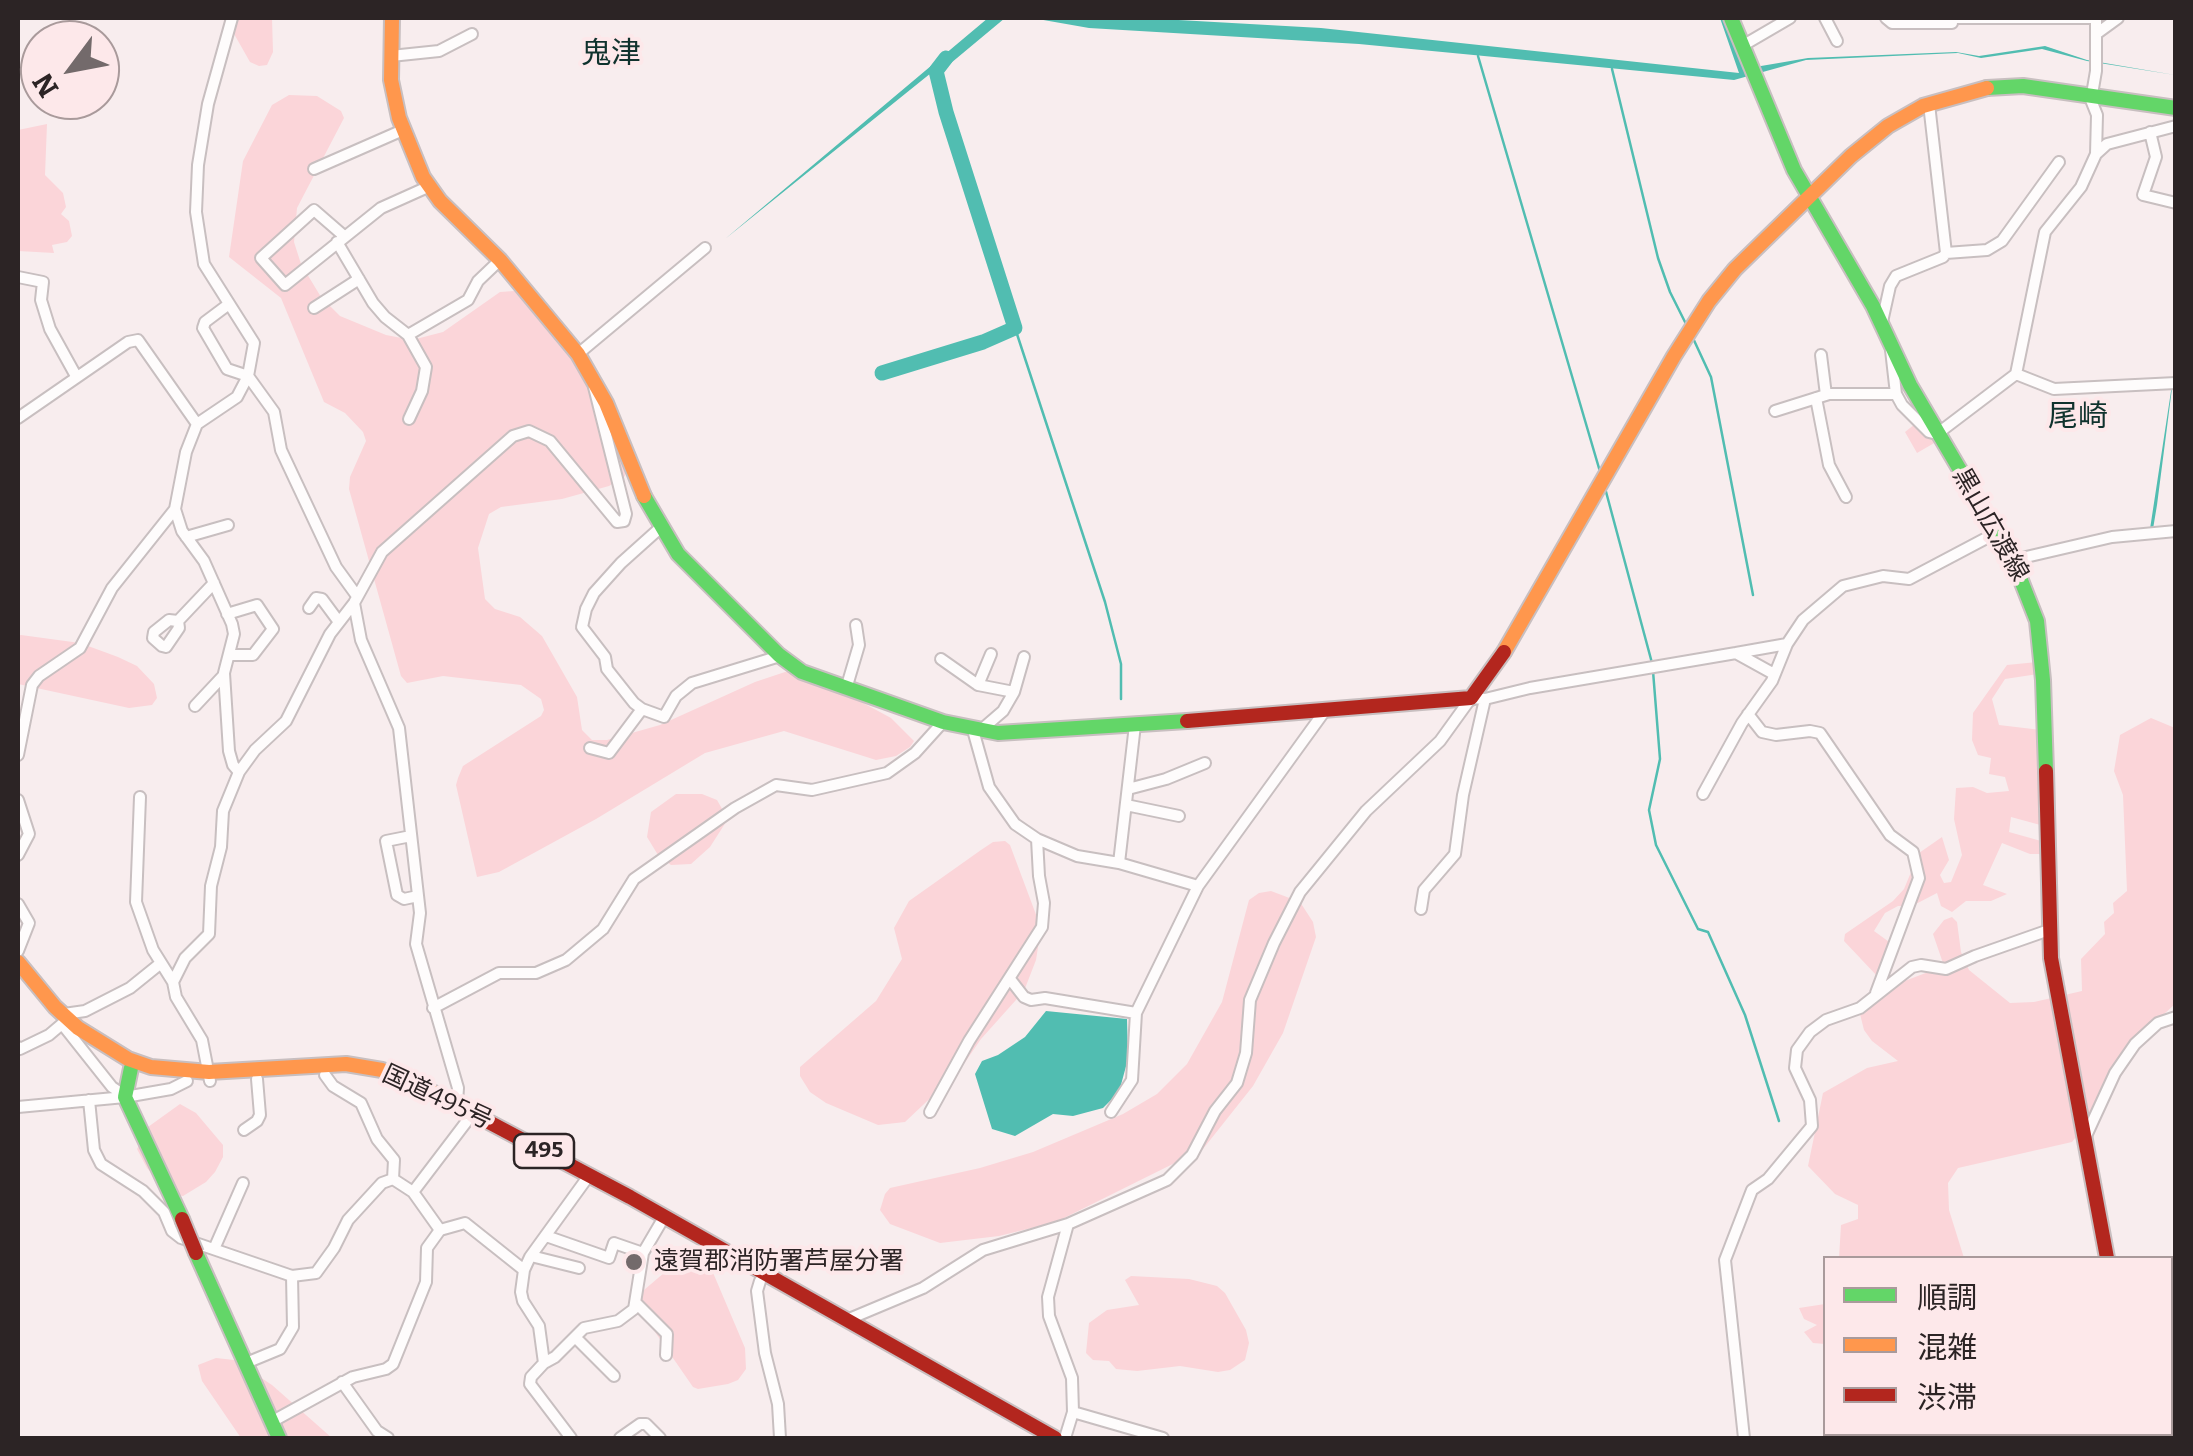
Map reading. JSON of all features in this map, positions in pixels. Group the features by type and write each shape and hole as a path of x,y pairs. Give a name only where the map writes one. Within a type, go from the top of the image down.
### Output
{"main road":[{"path":"392,18 392,80 403,130 430,186 448,210 500,260 578,354 592,376 660,528 678,554 780,656 802,672 943,722 976,730 1032,733 1478,699 1709,301 1735,269 1851,156 1888,126 1929,104 1975,89 2024,86 2176,108"},
{"name":"黒山広渡線","path":"1731,18 1776,133 1938,434 2014,560 2028,592 2041,648 2050,930 2056,991 2106,1256"},
{"name":"国道495号","path":"18,962 62,1019 128,1059 151,1067 209,1077 325,1075 393,1086 586,1181 1036,1438"},
{"name":"国道495号","path":"18,976 101,1055 131,1068 187,1081 312,1064 382,1070 457,1104 630,1197 1055,1438"},
{"path":"131,1068 125,1097 280,1438"}],"street":[{"path":"232,18 208,104 198,165 196,212 204,264 254,343 248,376 237,397 197,424 186,452 175,509 178,524 204,561 234,634 224,675 229,752 232,766 238,772"},
{"path":"1742,46 1790,18"},
{"path":"1825,18 1837,40"},
{"path":"1886,18 1907,23 1952,23 1952,18 2096,18 2092,96 2098,115 2096,154 2081,188 2045,232 2016,374 1938,434 1929,432 1913,420 1896,394 1890,344"},
{"path":"2096,34 2118,18"},
{"path":"391,56 439,52 472,34"},
{"path":"1881,324 1896,276 1943,258 1946,253 1929,104"},
{"path":"2096,154 2116,139 2176,126"},
{"path":"314,169 403,130"},
{"path":"2150,132 2156,158 2143,195 2176,203"},
{"path":"1946,253 1987,250 2002,242 2059,162"},
{"path":"409,419 422,391 426,367 408,335 385,317 359,279 340,239 314,210 261,258 285,284 340,239 381,208 430,186"},
{"path":"578,354 706,248"},
{"path":"408,335 468,300 478,281 500,260"},
{"path":"18,277 43,282 40,300 50,329 76,376"},
{"path":"314,308 359,279"},
{"path":"229,304 205,322 204,328 227,369 248,376 274,412 280,450 336,568 356,600 361,640 398,728 420,913 416,944 458,1088 457,1104 466,1121 413,1192"},
{"path":"18,418 128,342 138,340 197,424"},
{"path":"1821,355 1821,397 1830,466 1846,497"},
{"path":"2016,374 2054,389 2176,383"},
{"path":"173,982 185,958 209,934 211,886 222,847 222,811 238,772 286,721 330,634 356,600 382,552 486,459 522,433 538,434 550,442 617,522 624,521 626,514 592,376"},
{"path":"1775,411 1821,397 1896,394"},
{"path":"18,755 22,693 39,676 80,648 112,588 175,509"},
{"path":"186,537 228,525"},
{"path":"660,528 594,594 582,627 608,670 642,710 664,717 676,696 692,682 780,656"},
{"path":"2014,560 2112,538 2176,531"},
{"path":"1702,794 1774,674 1786,644 1804,620 1843,586 1883,576 1909,578 1996,533"},
{"path":"178,621 214,583"},
{"path":"309,608 316,598 322,599 339,622"},
{"path":"227,614 257,605 274,628 253,655 228,655"},
{"path":"846,689 859,645 856,625"},
{"path":"844,1321 923,1288 982,1250 1068,1224 1166,1180 1192,1155 1215,1111 1237,1084 1246,1053 1250,1000 1300,892 1366,811 1478,699 1786,644"},
{"path":"1736,653 1774,674"},
{"path":"978,685 991,654"},
{"path":"1024,657 1014,692 1003,711 976,730 989,787 1015,824 1077,856 1118,863 1198,886"},
{"path":"941,658 978,685 1014,692"},
{"path":"195,706 224,675"},
{"path":"1420,909 1424,890 1455,854 1478,699"},
{"path":"590,748 609,753 642,710"},
{"path":"1111,1112 1132,1080 1136,1013 1198,886 1324,712"},
{"path":"1748,714 1762,732 1820,733 1890,835 1913,852 1919,878 1875,994"},
{"path":"434,1008 499,973 536,973 566,960 602,929 634,879 748,800 776,785 812,790 887,773 914,753 943,722"},
{"path":"1118,863 1134,725"},
{"path":"1128,788 1166,779 1205,762"},
{"path":"140,797 136,902 173,982 176,998 202,1040 209,1077"},
{"path":"18,800 29,834 18,855"},
{"path":"1126,805 1179,816"},
{"path":"411,836 386,842 397,894 404,899 418,896"},
{"path":"930,1112 1042,926 1044,904 1038,839"},
{"path":"18,904 29,923 18,951"},
{"path":"1744,1438 1725,1260 1752,1190 1768,1179 1812,1126 1812,1110 1795,1068 1797,1050 1810,1032 1826,1020 1860,1008 1912,968 1921,965 1946,970 2050,930"},
{"path":"18,1047 48,1035 62,1019 130,988 161,963"},
{"path":"1010,979 1031,1000 1046,998 1136,1013"},
{"path":"2085,1136 2115,1073 2135,1044 2158,1023 2176,1017"},
{"path":"62,1019 112,1087 125,1097"},
{"path":"325,1075 333,1086 361,1103 377,1138 394,1160 393,1179"},
{"path":"244,1130 260,1115 257,1079"},
{"path":"18,1107 125,1097 172,1089 187,1081"},
{"path":"90,1100 94,1150 101,1164 143,1191 164,1212 180,1238 292,1276 316,1273 348,1220 382,1183 393,1179"},
{"path":"393,1179 413,1192 440,1230"},
{"path":"544,1363 539,1326 523,1302 524,1270 586,1181"},
{"path":"214,1249 243,1183"},
{"path":"273,1421 342,1382 386,1369 396,1360 426,1282 425,1253 440,1230 465,1223 524,1270"},
{"path":"571,1438 530,1384 531,1377 584,1328 624,1319 636,1304 644,1253 660,1224"},
{"path":"1066,1438 1073,1412 1072,1378 1049,1316 1048,1297 1068,1224"},
{"path":"546,1236 608,1258 614,1243 644,1253"},
{"path":"531,1256 579,1268"},
{"path":"246,1363 280,1349 293,1327 292,1276"},
{"path":"760,1281 757,1291 765,1353 778,1404 779,1438"},
{"path":"636,1304 666,1334 666,1356"},
{"path":"575,1336 614,1376"},
{"path":"342,1382 377,1431 388,1438"},
{"path":"1073,1412 1162,1438"},
{"path":"620,1438 646,1424 660,1438"}],"shaded area":[{"path":"225,18 272,18 273,52 267,65 250,62"},
{"path":"289,95 317,96 341,111 344,118 297,208 294,242 301,264 321,297 340,316 386,335 412,340 443,332 500,292 514,291 559,330 608,420 625,476 609,486 562,499 501,507 489,514 478,548 485,599 495,609 520,617 542,636 577,697 582,730 592,740 607,740 660,725 755,682 785,672 804,671 891,718 914,741 910,747 896,756 876,760 784,731 705,753 499,872 477,877 456,785 458,778 463,766 541,716 544,710 541,699 521,685 443,676 407,683 401,676 349,489 350,477 366,441 363,432 345,413 324,402 281,298 229,257 243,161 272,105"},
{"path":"47,124 45,175 63,193 66,207 61,214 69,221 72,236 67,242 52,245 54,253 18,251 18,130"},
{"path":"1915,424 1936,442 1917,453 1905,432"},
{"path":"21,635 80,643 118,657 137,666 154,684 157,698 152,705 129,708 18,684"},
{"path":"2037,662 2038,674 2005,679 1992,699 1999,725 2041,730 2044,826 2011,817 2009,832 2041,841 2043,854 2030,854 2002,843 1983,885 2007,894 1991,901 1966,901 1952,912 1941,906 1937,893 1912,906 1898,906 1885,913 1874,931 1892,944 1878,977 1844,941 1845,934 1893,901 1904,889 1919,853 1942,837 1949,860 1940,875 1944,883 1951,882 1962,855 1954,819 1956,788 1973,787 1987,793 2009,791 2005,777 1989,774 1991,758 1978,755 1972,740 1973,713 2007,665"},
{"path":"2151,718 2175,728 2175,1004 2124,1051 2088,1122 2072,1142 1958,1168 1948,1183 1949,1210 1963,1256 1839,1256 1841,1225 1858,1219 1858,1205 1835,1194 1808,1166 1823,1093 1867,1068 1898,1061 1864,1030 1860,1014 1869,997 1881,982 1902,982 1944,966 1933,934 1944,920 1952,917 1957,922 1961,952 1969,970 2010,1003 2082,991 2081,959 2105,934 2104,922 2114,913 2113,903 2127,891 2123,795 2114,771 2120,735"},
{"path":"676,794 702,794 717,800 725,814 726,822 710,847 691,864 671,865 658,855 647,837 651,812"},
{"path":"1005,841 1010,845 1041,928 1036,960 1024,991 981,1039 959,1071 905,1122 878,1125 810,1092 800,1076 800,1067 876,1001 902,959 894,928 909,901 993,842"},
{"path":"1271,891 1300,902 1313,922 1316,937 1283,1033 1253,1086 1203,1149 1056,1222 999,1236 940,1243 890,1224 880,1210 890,1188 1033,1152 1123,1114 1157,1094 1187,1064 1222,1002 1249,900"},
{"path":"180,1104 196,1113 223,1145 223,1157 215,1172 183,1196 170,1195 137,1149 148,1127"},
{"path":"692,1249 700,1250 714,1275 745,1348 746,1369 738,1380 698,1389 637,1306 644,1290"},
{"path":"1131,1276 1189,1279 1217,1286 1246,1330 1249,1343 1245,1360 1230,1370 1218,1372 1180,1366 1116,1369 1109,1361 1093,1360 1086,1353 1089,1323 1107,1310 1139,1305 1125,1280"},
{"path":"1823,1304 1823,1344 1813,1343 1804,1332 1817,1325 1804,1319 1799,1308"},
{"path":"216,1358 234,1360 272,1385 332,1438 241,1438 202,1381 198,1365"}],"water":[{"path":"988,18 1005,18 725,239"},
{"path":"1032,18 1143,18 1321,28 1739,73 1720,18 1726,18 1746,72 1808,58 1956,52 1979,56 2045,46 2087,60 2175,75 2087,61 2042,49 1981,58 1958,53 1806,60 1734,80 1359,44 1089,28"},
{"path":"2175,365 2157,505 2150,529"},
{"path":"1046,1011 1127,1019 1128,1059 1119,1092 1103,1108 1073,1116 1053,1114 1015,1136 992,1129 975,1074 982,1061 1025,1037"}],"waterway":[{"path":"1478,56 1601,475"},
{"path":"882,373 983,342 1015,328 946,112 936,71 946,58"},
{"path":"1612,69 1658,258 1686,324"},
{"path":"1015,328 1105,602 1121,664 1121,699"},
{"path":"1692,336 1711,377 1753,595"},
{"path":"1605,488 1652,663"},
{"path":"1653,671 1660,759 1649,810 1656,845 1698,929 1708,932 1745,1015 1779,1121"}],"traffic: fast":[{"path":"1731,18 1794,170 1873,306 1910,385 2013,560 2037,621 2046,771"},
{"path":"1987,88 2023,86 2176,108"},
{"path":"644,496 678,554 779,655 802,672 943,722 998,733 1187,721"},
{"path":"131,1068 125,1097 182,1219"},
{"path":"196,1253 279,1438"}],"traffic: slow":[{"path":"392,18 391,80 399,118 423,177 440,201 500,260 578,354 606,403 644,496"},
{"path":"1504,652 1674,356 1735,269 1851,156 1888,126 1923,106 1987,88"},
{"path":"18,962 78,1028 128,1059 151,1067 209,1072 346,1064 382,1070 468,1111"}],"traffic: jam":[{"path":"1187,721 1471,698 1504,652"},
{"path":"2046,771 2051,958 2107,1256"},
{"path":"468,1111 630,1197 1055,1438"},
{"path":"182,1219 196,1253"}],"place":[{"name":"遠賀郡消防署芦屋分署","path":"634,1262"}],"district":[{"name":"鬼津","path":"611,55"},
{"name":"尾崎","path":"2078,418"}]}
